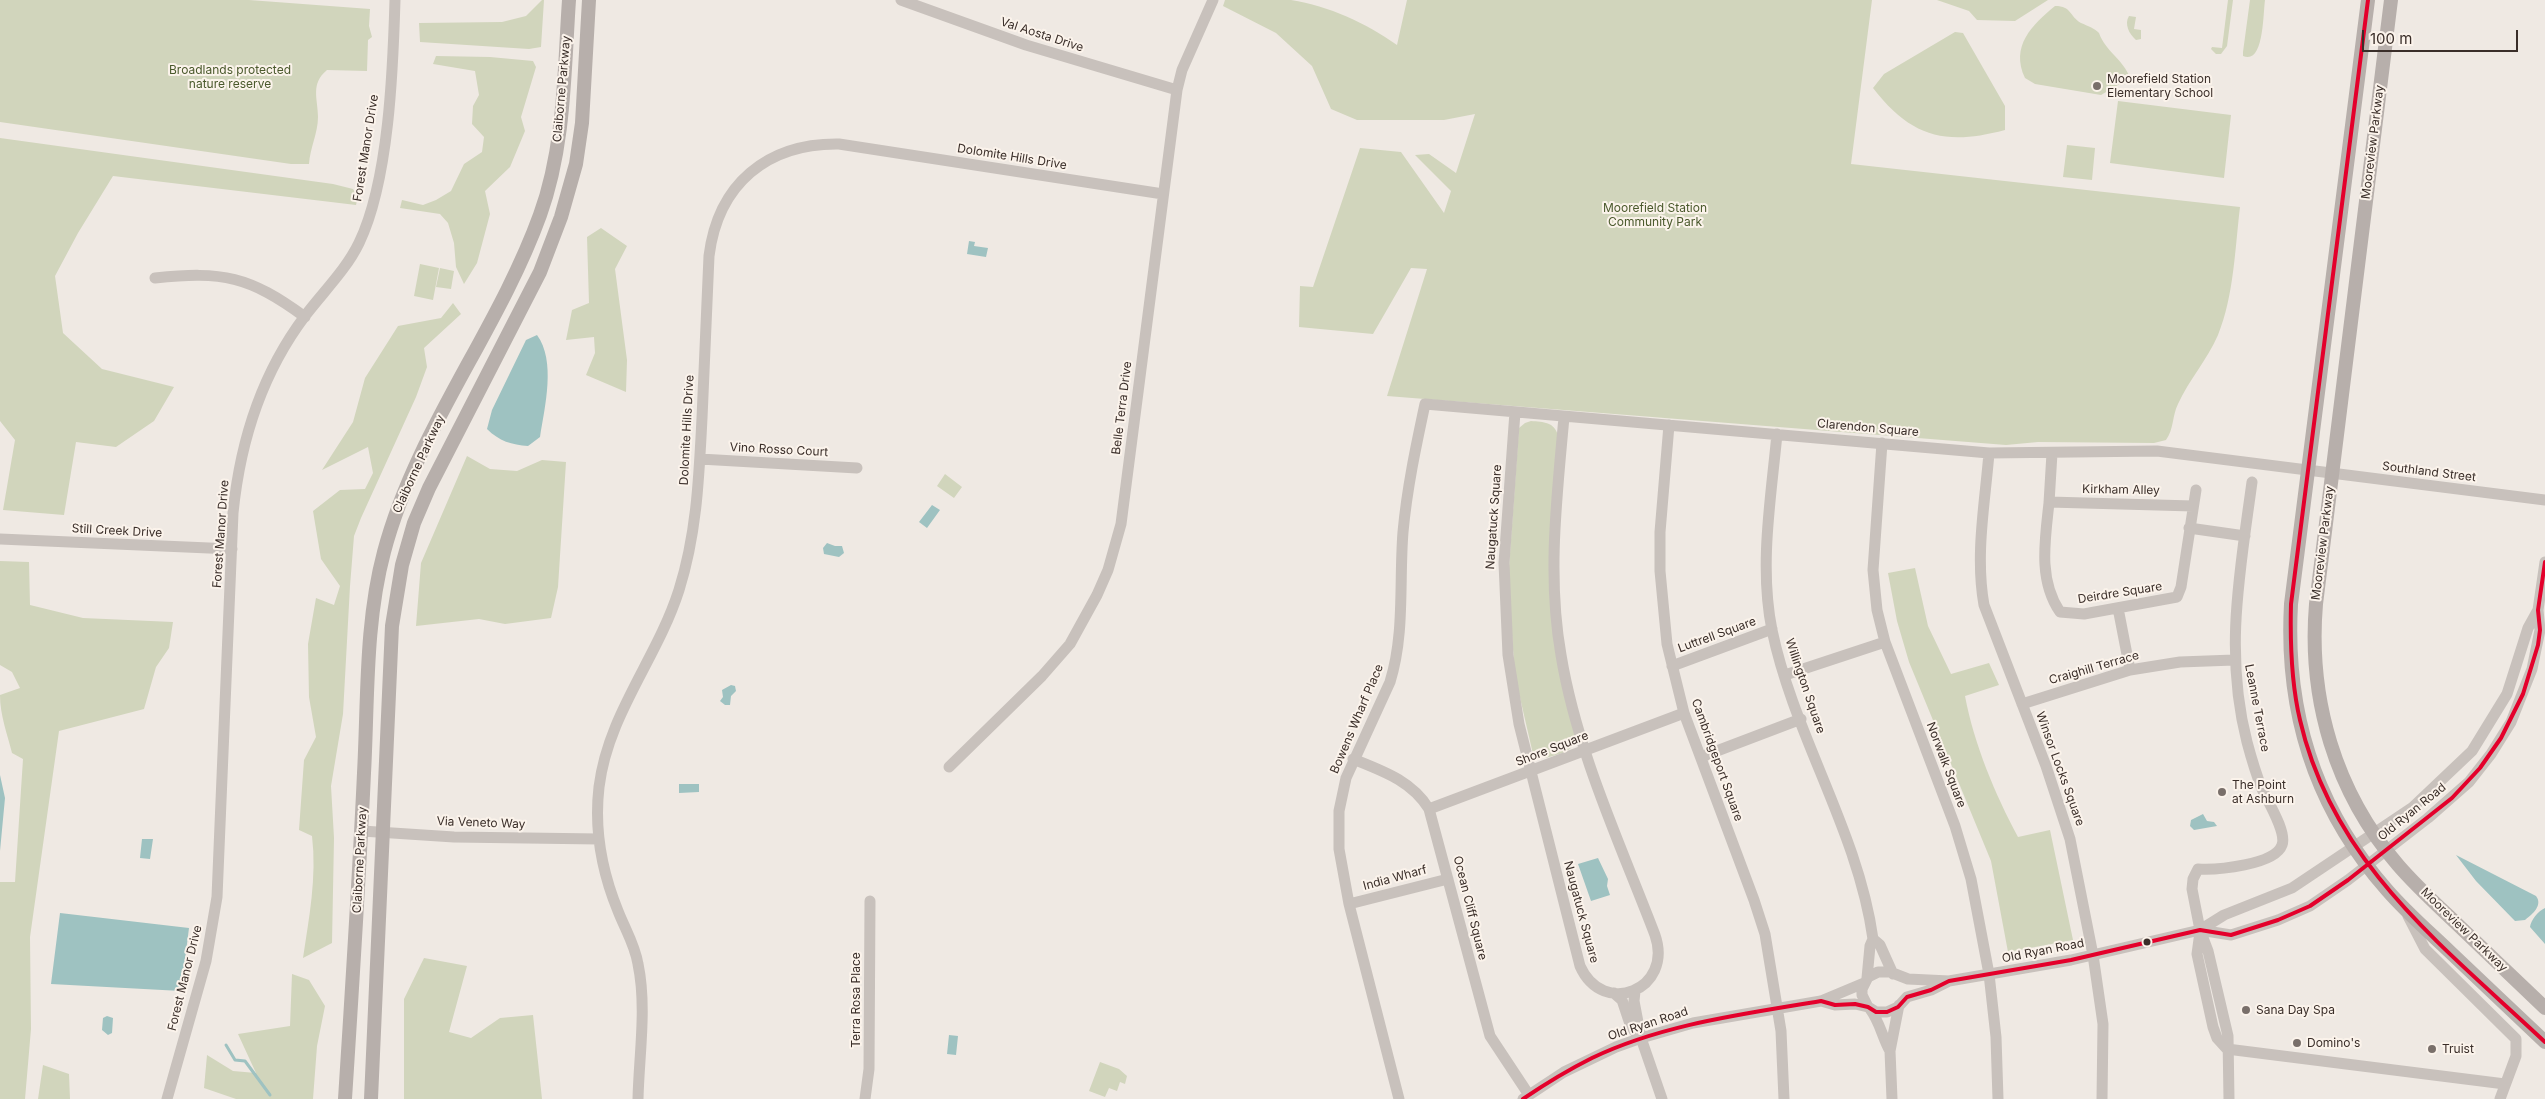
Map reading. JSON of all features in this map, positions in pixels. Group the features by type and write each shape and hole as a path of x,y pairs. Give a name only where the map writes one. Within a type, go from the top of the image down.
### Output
{"main road":[{"name":"Claiborne Parkway","path":"345,1099 362,832 372,622 378,577 404,492 519,264 540,214 552,177 561,124 569,0"},
{"name":"Claiborne Parkway","path":"372,1099 390,650 402,565 414,524 429,488 540,272 562,217 576,164 582,123 589,0"},
{"name":"Mooreview Parkway","path":"2368,0 2291,604 2290,671 2302,736 2313,770 2327,801 2367,865 2405,909 2545,1042"},
{"name":"Mooreview Parkway","path":"2390,0 2313,633 2318,699 2347,786 2386,850 2425,893 2545,1008"}],"street":[{"name":"Forest Manor Drive","path":"167,1099 206,961 216,906 236,490 249,427 273,368 305,317 347,264 358,244 374,199 391,73 395,0"},
{"name":"Val Aosta Drive","path":"900,0 1026,46 1177,90"},
{"name":"Belle Terra Drive","path":"949,767 1042,676 1070,644 1097,596 1108,570 1122,524 1177,90 1182,70 1213,0"},
{"name":"Dolomite Hills Drive","path":"638,1099 641,982 632,943 610,890 599,839 599,789 607,747 615,723 654,652 678,592 694,526 700,460 711,240 716,223 733,191 750,173 771,158 805,146 839,144 1163,194"},
{"path":"155,278 192,274 230,277 265,290 305,317"},
{"name":"Clarendon Square","path":"1424,404 1990,453 2157,451 2309,471"},
{"name":"Bowens Wharf Place","path":"1399,1099 1340,860 1338,828 1342,796 1353,759 1390,682 1394,668 1400,632 1403,530 1409,483 1424,404"},
{"name":"Naugatuck Square","path":"1515,412 1504,563 1505,628 1518,713 1580,966 1585,978 1596,988 1614,993 1635,991"},
{"path":"1564,417 1554,539 1555,597 1560,654 1585,751 1658,942 1657,966 1646,983 1635,991 1634,1001 1640,1024 1641,1038 1662,1099"},
{"name":"Cambridgeport Square","path":"1669,425 1660,571 1664,622 1672,666 1684,713 1761,919 1778,1009 1784,1068 1784,1099"},
{"name":"Willington Square","path":"1777,434 1767,543 1767,580 1772,629 1785,676 1860,877 1873,939 1870,946 1866,981"},
{"name":"Norwalk Square","path":"1882,443 1873,570 1877,610 1886,642 1964,854 1977,908 1988,974 1996,1037 1998,1099"},
{"name":"Winsor Locks Square","path":"1990,453 1980,549 1980,585 1984,605 2022,704 2070,839 2093,955 2103,1024 2102,1099"},
{"name":"Deirdre Square","path":"2052,453 2044,554 2046,574 2053,602 2060,612 2084,614 2177,597 2182,587 2196,490"},
{"name":"Vino Rosso Court","path":"700,460 857,468"},
{"name":"Southland Street","path":"2309,471 2545,500"},
{"name":"Leanne Terrace","path":"2227,1049 2217,1038 2197,954 2200,930 2192,890 2193,879 2198,869 2217,870 2270,858 2278,854 2283,844 2282,834 2262,787 2247,742 2234,660 2236,602 2252,482"},
{"name":"Kirkham Alley","path":"2049,502 2193,506"},
{"path":"2189,528 2244,536"},
{"name":"Still Creek Drive","path":"0,539 232,549"},
{"name":"Old Ryan Road","path":"2200,930 2231,935 2278,920 2310,906 2367,865 2452,798 2480,768 2511,722 2532,670 2540,630 2545,562"},
{"path":"2118,608 2130,670"},
{"name":"Old Ryan Road","path":"1821,1002 1835,993 1866,981 1878,972 1914,980 1949,980 2070,960 2200,930 2224,915 2292,888 2413,807 2472,751 2507,694 2528,628 2541,610"},
{"name":"Luttrell Square","path":"1672,666 1772,629"},
{"path":"1785,676 1886,642"},
{"path":"2532,670 2545,657"},
{"name":"Craighill Terrace","path":"2022,704 2130,670 2180,662 2234,660"},
{"name":"Shore Square","path":"1429,809 1684,713"},
{"path":"1701,757 1801,719"},
{"name":"Ocean Cliff Square","path":"1353,759 1391,774 1408,785 1422,797 1429,809 1490,1036 1526,1097"},
{"name":"Via Veneto Way","path":"362,832 454,837 599,839"},
{"name":"India Wharf","path":"1350,904 1448,878"},
{"name":"Terra Rosa Place","path":"866,1099 869,1069 870,901"},
{"path":"2405,909 2425,948 2516,1039 2516,1056 2500,1099"},
{"name":"Willington Square","path":"1873,939 1880,945 1894,975"},
{"path":"1892,1099 1890,1051 1899,1005 1903,998 1903,986 1894,975"},
{"name":"Old Ryan Road","path":"1526,1097 1564,1072 1591,1058 1641,1038 1693,1023 1821,1002 1835,1005 1855,1004 1887,1012 1899,1005 1907,997 1931,990 1949,980"},
{"path":"1866,981 1862,995 1880,1023 1890,1051"},
{"path":"1614,993 1622,1000 1631,1027 1641,1038"},
{"path":"2228,1099 2230,1069 2227,1049 2505,1084"}],"green space":[{"name":"Broadlands protected nature reserve","path":"0,0 249,0 370,9 369,26 372,37 368,40 367,71 327,70 318,81 316,92 318,123 309,164 291,164 0,122"},
{"path":"544,0 541,47 529,49 420,42 419,23 502,22 526,16"},
{"name":"Moorefield Station Community Park","path":"1225,0 1291,0 1319,6 1347,16 1397,45 1407,0 1872,0 1851,164 2240,207 2231,288 2223,320 2214,344 2178,404 2169,436 2166,440 2154,443 2038,442 2006,445 1387,396 1427,269 1411,268 1373,334 1299,327 1300,286 1313,287 1360,148 1401,152 1444,213 1451,191 1415,155 1429,154 1456,173 1475,114 1444,120 1357,120 1331,109 1312,66 1276,33 1223,6"},
{"path":"1937,0 2048,0 2015,21 1977,20 1969,11"},
{"path":"2228,0 2233,0 2227,46 2221,54 2216,54 2211,49 2212,47 2222,48"},
{"path":"2250,0 2265,0 2259,46 2250,57 2243,56 2243,52"},
{"path":"2055,6 2065,8 2081,23 2099,33 2127,72 2130,78 2126,84 2118,85 2101,95 2035,84 2025,78 2020,56 2022,46 2031,29"},
{"path":"2129,16 2136,17 2134,29 2141,30 2141,39 2136,40 2129,32 2127,22"},
{"path":"1955,32 1963,33 2005,106 2005,130 1964,137 1947,137 1931,133 1916,127 1901,117 1887,105 1873,88 1884,74"},
{"path":"436,56 490,57 533,61 536,67 521,117 525,131 510,167 485,191 490,214 477,263 464,284 456,267 454,243 448,223 440,214 400,208 402,200 423,205 451,191 464,164 482,152 484,137 472,124 473,106 479,95 475,71 433,64"},
{"path":"2118,101 2231,115 2224,178 2110,163"},
{"path":"0,138 333,184 353,189 358,197 356,205 113,176 78,233 55,276 63,333 102,369 174,387 154,421 116,447 76,442 64,515 3,510 15,440 0,421"},
{"path":"2067,145 2095,148 2092,180 2063,177"},
{"path":"601,228 627,246 615,269 627,360 626,392 586,375 595,353 594,337 566,340 572,310 589,303 587,237"},
{"path":"420,264 439,268 433,300 414,296"},
{"path":"440,268 454,271 451,289 436,287"},
{"path":"453,303 461,314 424,348 427,367 416,397 354,536 343,714 331,786 334,838 332,943 303,958 312,897 314,867 312,836 299,830 304,760 316,737 309,697 308,644 316,598 334,605 340,586 321,559 313,511 340,490 365,489 373,473 368,447 322,470 353,422 365,378 398,326 441,318"},
{"path":"1531,421 1544,422 1551,425 1558,435 1550,554 1576,735 1570,749 1546,758 1533,754 1515,676 1508,581 1519,428"},
{"path":"467,456 490,469 517,471 542,460 566,462 558,587 551,618 505,624 479,619 416,626 421,563"},
{"path":"945,474 962,487 954,498 937,486"},
{"path":"0,561 29,562 30,605 83,618 173,622 169,648 156,667 144,709 59,731 30,937 31,1029 25,1099 0,1099 0,882 15,882 23,759 12,753 0,702 0,695 20,688 12,672 0,665"},
{"path":"1915,568 1928,626 1951,674 1989,663 1999,685 1965,696 1974,732 1993,786 2018,837 2050,830 2073,940 2008,952 1991,861 1909,662 1897,621 1888,573"},
{"path":"424,958 467,966 449,1032 471,1038 500,1018 533,1015 542,1099 404,1099 404,999"},
{"path":"292,974 309,980 325,1006 317,1046 313,1099 236,1099 204,1088 207,1055 233,1071 256,1073 238,1034 290,1026"},
{"path":"1100,1062 1119,1069 1127,1076 1125,1084 1120,1082 1117,1091 1109,1088 1105,1097 1089,1091"},
{"path":"43,1065 69,1074 70,1099 38,1099"}],"water":[{"path":"969,241 975,242 974,246 988,248 986,257 967,254"},
{"path":"537,335 543,346 548,371 548,384 540,437 528,446 517,445 506,442 487,429 492,410 526,340"},
{"path":"932,505 940,510 927,528 919,522"},
{"path":"827,543 842,546 844,553 839,557 824,554 823,548"},
{"path":"731,685 735,686 736,691 731,696 730,705 725,705 720,701 723,697 722,690"},
{"path":"0,775 5,798 0,851"},
{"path":"679,784 699,784 699,792 679,793"},
{"path":"2203,814 2207,821 2214,822 2217,826 2194,830 2190,826 2191,820"},
{"path":"142,839 153,839 150,859 140,858"},
{"path":"2456,855 2536,896 2538,906 2525,920 2515,921 2476,881"},
{"path":"1598,858 1608,879 1607,886 1610,895 1591,901 1578,864"},
{"path":"2545,908 2545,944 2530,927 2535,916"},
{"path":"60,913 189,928 181,991 51,984"},
{"path":"107,1016 113,1018 112,1033 108,1035 102,1030 103,1018"},
{"path":"949,1035 958,1036 956,1055 947,1054"}],"waterway":[{"path":"226,1045 235,1060 245,1061 270,1095"}],"transit line":[{"path":"2368,0 2291,604 2292,662 2297,706 2316,771 2338,818 2365,860 2431,936 2545,1042"},
{"path":"1523,1099 1557,1077 1592,1058 1619,1046 1675,1028 1821,1001 1835,1005 1855,1004 1868,1007 1876,1012 1887,1012 1898,1007 1907,997 1931,990 1949,981 2071,960 2200,930 2231,935 2278,920 2310,906 2348,880 2452,798 2480,768 2501,738 2523,694 2538,645 2540,630 2538,610 2545,562"}],"place":[{"name":"Moorefield Station Elementary School","path":"2097,86"},
{"name":"The Point at Ashburn","path":"2222,792"},
{"name":"Sana Day Spa","path":"2246,1010"},
{"name":"Domino's","path":"2297,1043"},
{"name":"Truist","path":"2432,1049"}]}
